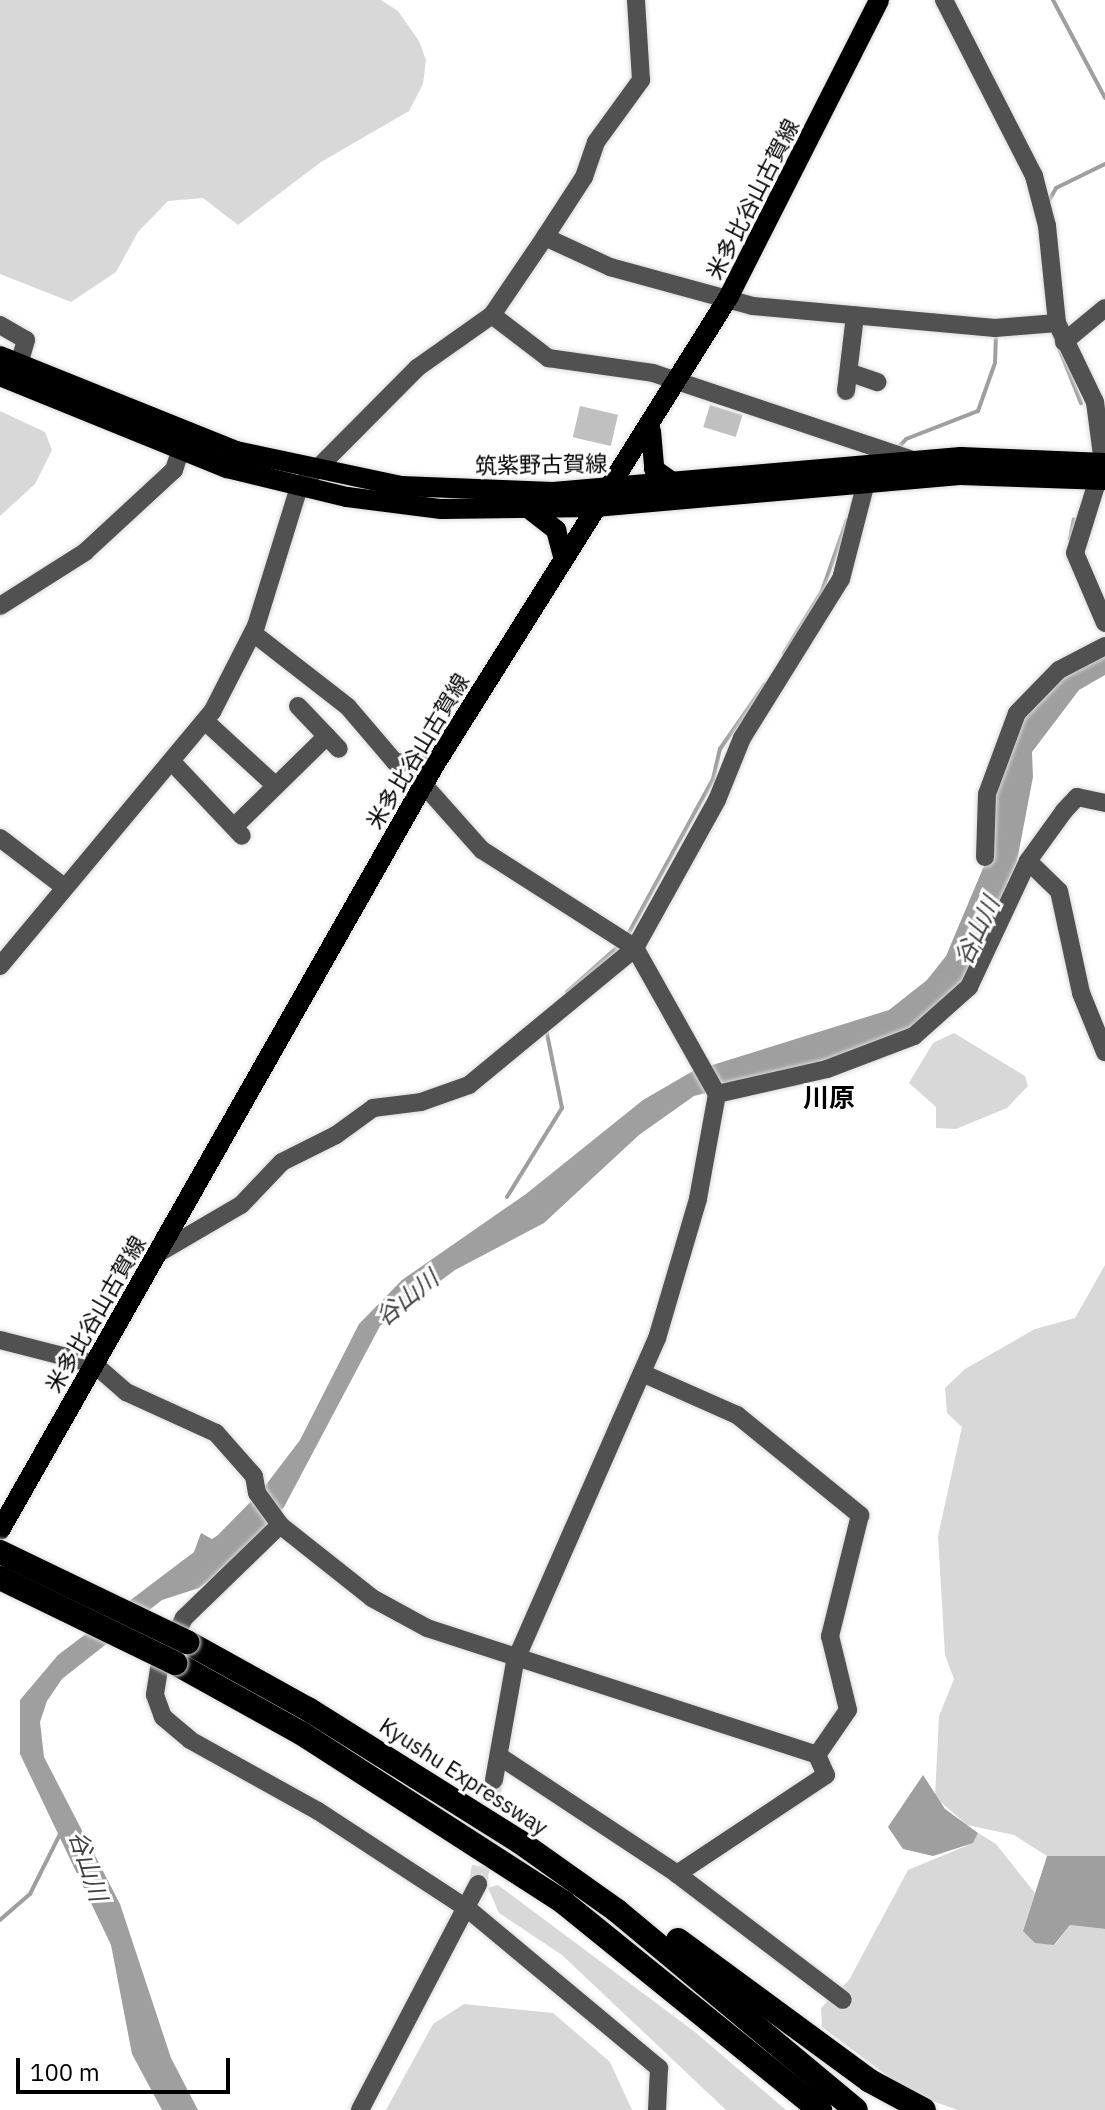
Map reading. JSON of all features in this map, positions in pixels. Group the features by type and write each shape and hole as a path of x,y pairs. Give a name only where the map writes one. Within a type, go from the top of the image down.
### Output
{"highway":[{"name":"Kyushu Expressway","path":"0,1552 520,1842 616,1910 856,2110"},
{"name":"Kyushu Expressway","path":"0,1578 181,1653 563,1902 820,2110"},
{"path":"520,1842 657,1924 870,2081 924,2110"}],"main road":[{"name":"米多比谷山古賀線","path":"3,1518 434,766 563,556 651,427 728,298 879,0"},
{"name":"筑紫野古賀線","path":"9,360 305,480 445,489 612,487 910,459 1016,456 1103,472"},
{"name":"筑紫野古賀線","path":"0,376 180,451 426,508 532,511 960,475 1103,472"},
{"path":"651,427 649,458 672,482"},
{"path":"532,511 556,530 563,556"}],"street":[{"path":"0,966 64,887 173,763 205,721 253,633 305,480 417,368 492,315 545,237 584,177 596,142 641,80 636,0"},
{"path":"944,0 1034,176 1047,226 1057,323 1095,402 1103,472 1081,519 1075,553 1105,623"},
{"path":"545,237 610,267 753,306 995,328 1057,323"},
{"path":"1064,342 1105,308"},
{"path":"492,315 548,358 613,365 910,459"},
{"path":"855,316 849,382 877,382"},
{"path":"0,325 26,340 9,360"},
{"path":"0,606 85,552 174,470 180,451"},
{"path":"157,1254 241,1205 282,1162 336,1135 373,1108 421,1102 469,1085 635,948 717,800 742,738 841,579 866,482"},
{"path":"253,633 348,707 395,762 434,766"},
{"path":"985,857 987,794 1017,713 1059,670 1105,646"},
{"path":"173,763 238,831 276,786 333,743 298,706"},
{"path":"205,721 276,786"},
{"path":"424,785 482,850 635,948 702,1059 717,1094 686,1245 642,1373 515,1662 494,1780"},
{"path":"717,1094 827,1069 914,1036 969,987 1028,861 1077,797 1105,803"},
{"path":"0,838 64,887"},
{"path":"1028,861 1059,891 1081,993 1105,1052"},
{"path":"0,1340 94,1364 126,1392 216,1433 254,1476 257,1493 279,1523 372,1598 427,1628 515,1662 817,1755 826,1775 677,1874"},
{"path":"642,1373 737,1415 860,1515 830,1636 848,1710 817,1755"},
{"path":"279,1523 184,1618 159,1669 157,1706 190,1740 318,1811 468,1909 659,2068 657,2110"},
{"path":"499,1756 677,1874 843,2000"},
{"path":"360,2110 468,1909 478,1884"}],"shaded area":[{"path":"0,0 381,0 398,11 419,41 426,60 423,84 409,111 321,162 238,225 203,198 168,201 138,232 116,272 71,302 0,274"},
{"path":"0,411 45,432 52,450 35,484 0,516"},
{"path":"954,1033 1025,1076 1028,1086 1007,1108 956,1129 936,1128 936,1107 909,1083 933,1043"},
{"path":"1105,1265 1105,1856 1047,1856 1014,1835 967,1825 935,1797 939,1716 954,1679 945,1655 938,1536 962,1427 947,1413 945,1388 965,1369 1035,1329 1075,1318"},
{"path":"978,1833 996,1844 1035,1893 1023,1930 1055,1945 1070,1925 1105,1929 1105,2110 958,2110 912,2094 822,2027 821,2008 849,1980 908,1870 973,1843"},
{"path":"498,1885 695,2032 786,2110 726,2110 562,1955 499,1913 488,1888"},
{"path":"464,2004 553,2013 610,2062 632,2110 386,2110 433,2024"}],"water":[{"name":"谷山川","path":"1105,655 1105,675 1079,690 1032,752 1033,777 1017,861 962,985 914,1027 852,1056 694,1096 639,1135 544,1223 455,1270 380,1326 284,1507 242,1556 199,1588 162,1600 62,1679 47,1701 40,1722 44,1757 120,1904 171,2058 198,2110 162,2110 132,2054 111,1945 20,1754 20,1700 58,1655 194,1552 201,1533 212,1539 218,1535 262,1490 300,1440 359,1324 402,1280 526,1194 643,1100 693,1071 889,1010 927,980 946,956 989,854 987,825 1012,732 1064,675"},
{"path":"923,1775 945,1809 978,1833 973,1843 933,1856 903,1849 888,1827"},
{"path":"1047,1856 1105,1856 1105,1929 1070,1925 1054,1945 1035,1943 1023,1931"}],"building":[{"path":"710,405 743,415 736,437 703,427"},
{"path":"580,406 618,415 611,446 573,437"}],"waterway":[{"path":"1053,0 1105,98"},
{"path":"1048,202 1056,188 1105,164"},
{"path":"1051,328 1081,403"},
{"path":"898,448 906,439 978,411 995,363 996,337"},
{"path":"1070,539 1074,519"},
{"path":"784,653 822,591 847,520"},
{"path":"626,938 713,779 720,749 765,684"},
{"path":"567,992 620,945"},
{"path":"507,1197 562,1108 546,1029"},
{"name":"谷山川","path":"0,1920 30,1894 61,1832"}],"tunnel":[{"path":"478,1884 494,1780"}],"district":[{"name":"川原","path":"829,1098"}]}
